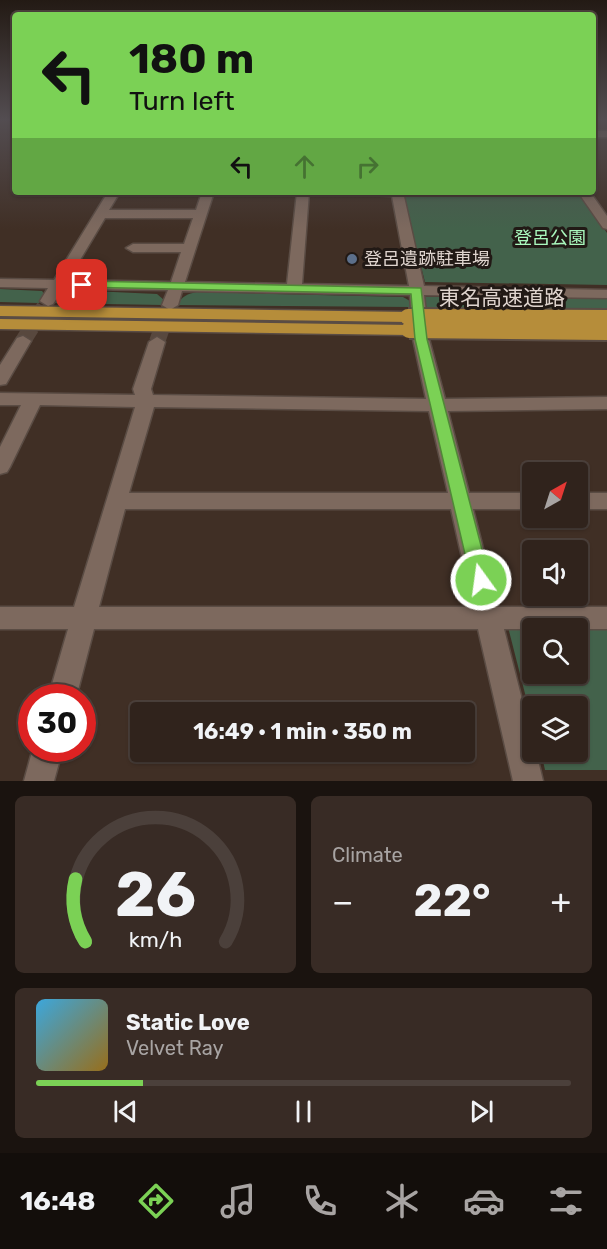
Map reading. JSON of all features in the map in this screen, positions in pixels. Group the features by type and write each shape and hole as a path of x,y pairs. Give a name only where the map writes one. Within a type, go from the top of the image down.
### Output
{"highway":[{"name":"東名高速道路","path":"0,311 409,323 607,332"},
{"name":"東名高速道路","path":"0,324 409,323 607,318"}],"street":[{"path":"48,301 112,195"},
{"path":"170,304 207,195"},
{"path":"294,288 303,195"},
{"path":"398,195 417,290 421,339 528,781"},
{"path":"590,195 607,225"},
{"path":"101,214 200,214"},
{"path":"133,248 189,248"},
{"path":"0,283 607,294"},
{"path":"0,380 23,341"},
{"path":"66,684 146,402 142,389 157,342"},
{"path":"0,399 438,405 607,403"},
{"path":"0,467 33,400"},
{"path":"116,501 522,501"},
{"path":"588,501 607,501"},
{"path":"0,618 607,618"},
{"path":"39,781 44,762"}],"green space":[{"name":"登呂公園","path":"403,195 581,195 607,233 607,285 425,282"},
{"path":"0,289 42,291 45,295 39,303 0,302"},
{"path":"69,290 157,294 164,300 162,305 53,303 62,293"},
{"path":"197,292 403,297 410,301 411,307 178,305 185,296"},
{"path":"423,297 607,297 607,309 427,308"},
{"path":"508,627 522,627 522,682"},
{"path":"588,627 607,627 607,770 545,770 543,762 588,762 588,696 526,696 523,684 588,684"}],"tunnel":[{"path":"23,341 48,301"},
{"path":"157,342 170,305"}],"place":[{"name":"登呂遺跡駐車場","path":"352,259"}],"route":[{"path":"82,285 417,290 421,339 481,580"}]}
